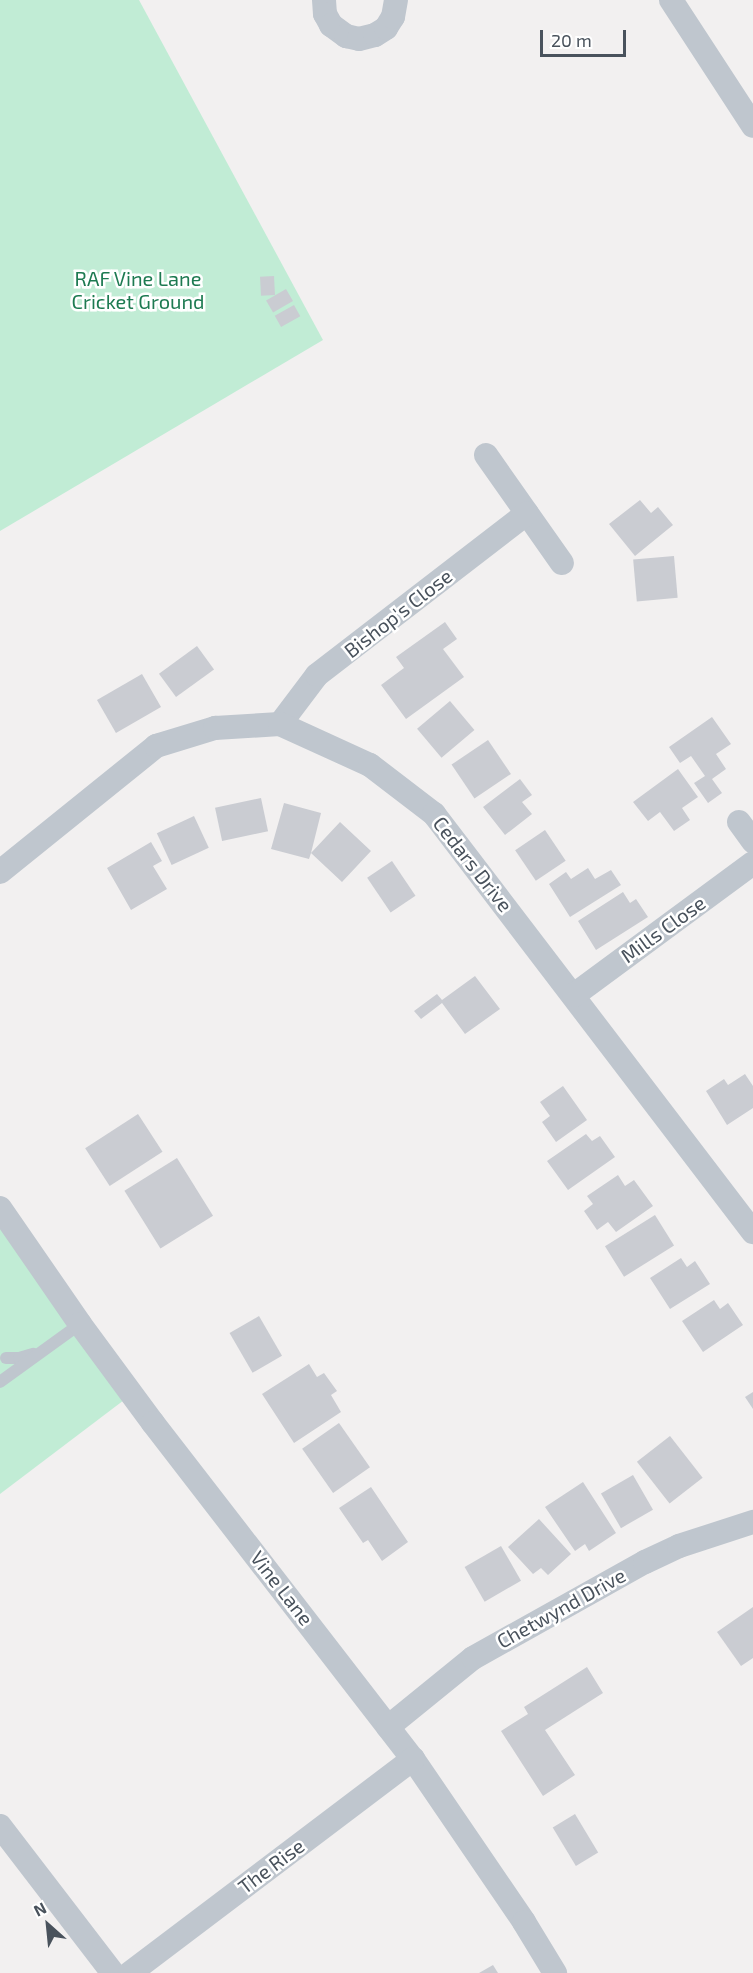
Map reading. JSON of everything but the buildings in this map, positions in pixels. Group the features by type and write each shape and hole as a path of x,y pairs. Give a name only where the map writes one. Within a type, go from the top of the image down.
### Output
{"street":[{"path":"324,0 325,14 331,25 346,36 359,39 375,35 386,28 393,17 396,0"},
{"path":"671,0 753,126"},
{"path":"486,455 562,563"},
{"name":"Bishop's Close","path":"280,724 317,675 527,513"},
{"name":"Cedars Drive","path":"0,872 156,746 215,728 280,724 370,765 434,814 574,994 753,1232"},
{"path":"739,822 753,841"},
{"name":"Mills Close","path":"574,994 753,863"},
{"name":"Vine Lane","path":"0,1208 80,1324 413,1760 524,1922 555,1973"},
{"name":"Chetwynd Drive","path":"388,1727 484,1652 645,1562 679,1546 753,1522"},
{"name":"The Rise","path":"129,1973 413,1760"},
{"path":"0,1827 113,1973"}],"lane":[{"path":"0,1382 80,1324"},
{"path":"6,1358 19,1358 42,1351"}],"green space":[{"name":"RAF Vine Lane Cricket Ground","path":"0,0 139,0 323,340 0,531"},
{"path":"0,1217 132,1394 0,1494"}]}
